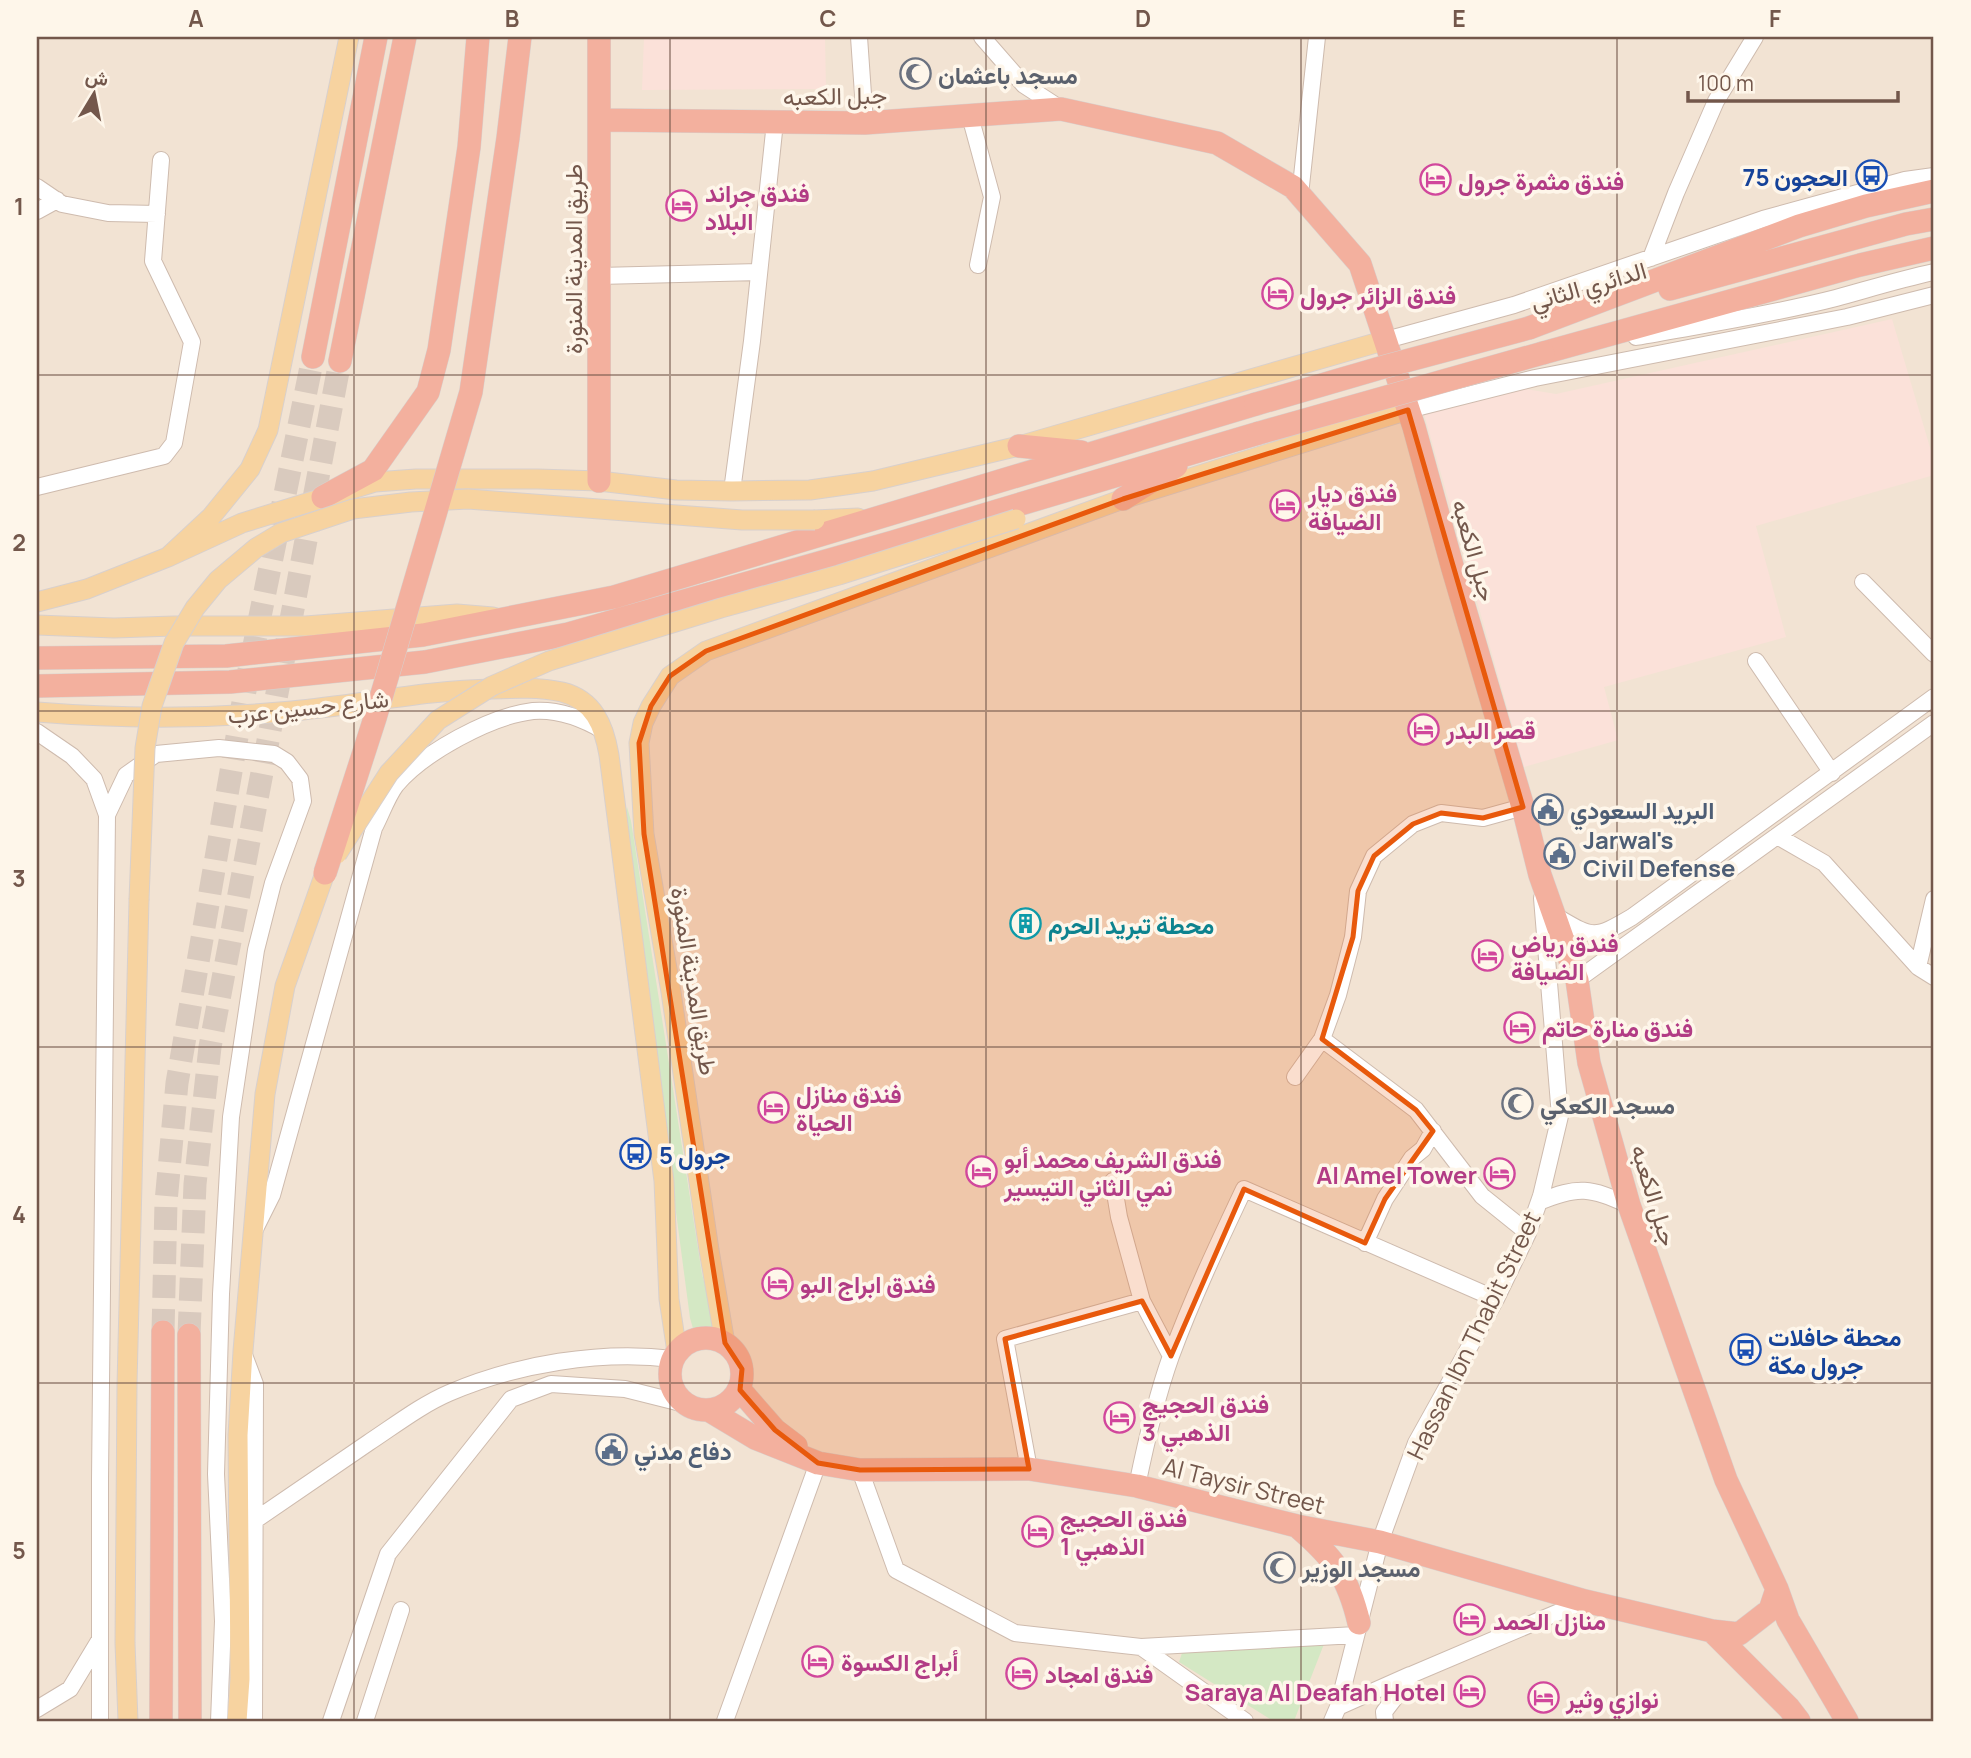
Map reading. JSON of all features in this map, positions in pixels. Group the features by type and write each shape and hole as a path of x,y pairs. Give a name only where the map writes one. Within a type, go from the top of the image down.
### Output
{"highway":[{"path":"313,357 376,37"},
{"path":"340,361 405,37"},
{"path":"323,497 373,470 428,392 439,350 469,146 478,37"},
{"path":"325,873 375,718 471,392 520,37"},
{"name":"طريق المدينة المنورة","path":"599,37 599,481"},
{"name":"جبل الكعبه","path":"599,120 865,123 1061,109 1217,143 1293,187 1360,264 1408,410 1523,807 1540,875 1577,980 1589,1063 1629,1205 1726,1480 1777,1589 1788,1620 1847,1721"},
{"path":"1529,328 1799,226 1866,206 1934,191"},
{"name":"الدائري الثاني","path":"37,658 226,656 423,635 614,597 1387,366 1906,224 1934,219"},
{"path":"37,686 230,682 425,662 568,634 894,542 1202,449 1860,265 1934,248"},
{"path":"1019,446 1091,453"},
{"path":"1123,499 1202,449"},
{"path":"161,1721 163,1332"},
{"path":"189,1335 190,1721"},
{"path":"716,1339 725,1343 739,1359 743,1379 740,1390 727,1404 709,1411 685,1404 676,1395 671,1384 670,1371 675,1355 694,1340 716,1339"},
{"path":"740,1390 775,1430 818,1463"},
{"name":"Al Taysir Street","path":"709,1411 755,1438 818,1463 860,1469 1029,1469 1137,1486 1297,1526 1380,1542 1585,1601 1712,1631"},
{"path":"1297,1526 1321,1547 1341,1571 1353,1596 1358,1629"},
{"path":"1712,1631 1739,1634 1770,1610 1777,1589"},
{"path":"1712,1631 1752,1669 1799,1721"}],"main road":[{"path":"168,557 211,517 250,468 268,430 349,37"},
{"path":"37,602 87,589 168,557 242,523 374,482 478,478 599,481 657,489 810,490 873,481 1019,446 1114,416 1386,340"},
{"name":"طريق المدينة المنورة","path":"725,1343 644,834 639,743 643,723 670,676 706,651 1123,499 1408,410"},
{"path":"237,1721 240,1679 238,1488 243,1351 265,1094 285,986 325,873 389,773 438,720 492,686 549,661 1016,519 1058,493"},
{"path":"128,1721 125,1643 127,1385 145,748 152,706 174,643 195,608 218,580 256,548 281,533 353,509 468,499 742,520 884,516"},
{"path":"37,625 114,628 306,626 457,614 509,618"},
{"name":"شارع حسين عرب","path":"37,712 97,717 194,718 293,711 397,696 532,688 564,692 578,699 592,708 604,731"},
{"path":"604,731 664,1181 669,1299 675,1355"}],"street":[{"path":"859,37 865,123"},
{"path":"982,37 1024,85 1061,109"},
{"path":"1300,195 1317,37"},
{"path":"1651,258 1716,101 1755,37"},
{"path":"970,116 992,197 978,265"},
{"path":"732,491 775,122"},
{"path":"37,486 164,456 174,443 192,342 153,261 161,160"},
{"path":"1386,340 1514,305 1763,219 1905,180 1934,176"},
{"path":"37,187 62,204 108,213 157,214"},
{"path":"37,211 57,200"},
{"path":"599,276 759,272"},
{"path":"1544,353 1741,319 1835,298 1896,279 1934,272"},
{"path":"1408,410 1535,378 1847,317 1934,295"},
{"path":"1863,582 1934,654"},
{"path":"1756,661 1832,772"},
{"path":"1554,915 1593,936 1605,933 1632,917 1934,696"},
{"path":"253,1231 272,1195 374,828 395,786 436,749 490,723 532,711 583,718 604,731"},
{"path":"1577,980 1934,723"},
{"path":"37,732 72,756 94,779 107,815 100,1721"},
{"path":"107,815 126,775 156,754 219,748 274,754 287,762 300,779 303,801 273,883 256,950 231,1117 221,1294 216,1474 223,1621 219,1721"},
{"path":"1295,1077 1322,1039 1338,995 1353,937 1358,891 1374,856 1413,824 1441,813 1483,818 1523,807"},
{"path":"1777,836 1824,863 1918,967 1934,977"},
{"name":"Hassan Ibn Thabit Street","path":"1335,1714 1380,1542 1416,1443 1496,1298 1528,1233 1539,1202 1560,1116 1540,875"},
{"path":"1918,967 1934,899"},
{"path":"1322,1039 1416,1110 1482,1196 1528,1233"},
{"path":"1365,1243 1385,1199 1412,1158 1423,1149 1433,1131"},
{"path":"1113,1181 1119,1217 1142,1301 1171,1356"},
{"path":"1137,1486 1146,1441 1171,1356 1206,1269 1244,1189 1496,1298"},
{"path":"1539,1202 1561,1193 1585,1189 1629,1205"},
{"path":"1029,1469 1005,1339 1142,1301"},
{"path":"243,1351 255,1384 254,1721"},
{"path":"254,1521 405,1418 448,1393 492,1378 548,1364 610,1356 675,1355"},
{"path":"548,1364 551,1384"},
{"path":"331,1721 388,1554 511,1399 551,1384 625,1390 685,1404"},
{"path":"724,1721 818,1463"},
{"path":"860,1469 897,1570 1016,1633 1141,1647 1358,1629"},
{"path":"1335,1714 1413,1674 1585,1601"},
{"path":"365,1721 401,1610"},
{"path":"37,1710 70,1689 100,1638"},
{"path":"1141,1647 1245,1721"},
{"path":"1385,1721 1384,1712 1413,1674"}],"highlighted area":[{"path":"1408,410 1523,807 1483,818 1441,813 1413,824 1374,856 1358,891 1353,937 1322,1039 1416,1110 1433,1131 1385,1199 1365,1243 1244,1189 1171,1356 1142,1301 1005,1339 1029,1469 860,1470 818,1463 775,1430 740,1390 742,1369 725,1343 644,834 639,743 651,706 670,676 706,651 1123,499"}],"shaded area":[{"path":"37,37 1934,37 1934,1721 37,1721"},
{"path":"644,37 825,37 826,89 642,90"},
{"path":"1892,319 1934,461 1934,475 1756,526 1786,637 1604,687 1618,740 1524,767 1423,410 1520,388 1556,394"}],"green space":[{"path":"627,807 702,1274 715,1321 712,1328 706,1332 694,1332 690,1318 624,819"},
{"path":"1324,1644 1294,1721 1273,1721 1179,1662 1183,1650"}],"tunnel":[{"path":"163,1332 166,1202 177,1083 246,685 313,357"},
{"path":"189,1335 195,1184 210,1047 340,361"}],"place":[{"name":"مسجد باعثمان","path":"915,74"},
{"name":"الحجون 75","path":"1871,176"},
{"name":"فندق مثمرة جرول","path":"1435,180"},
{"name":"فندق جراند البلاد","path":"682,206"},
{"name":"فندق الزائر جرول","path":"1277,294"},
{"name":"فندق ديار الضيافة","path":"1285,506"},
{"name":"قصر البدر","path":"1423,729"},
{"name":"البريد السعودي","path":"1547,809"},
{"name":"Jarwal's Civil Defense","path":"1560,853"},
{"name":"محطة تبريد الحرم","path":"1025,924"},
{"name":"فندق رياض الضيافة","path":"1488,956"},
{"name":"فندق منارة حاتم","path":"1519,1027"},
{"name":"مسجد الكعكي","path":"1517,1104"},
{"name":"فندق منازل الحياة","path":"773,1107"},
{"name":"جرول 5","path":"636,1154"},
{"name":"فندق الشريف محمد أبو نمي الثاني التيسير","path":"981,1172"},
{"name":"Al Amel Tower","path":"1500,1174"},
{"name":"فندق ابراج البو","path":"777,1283"},
{"name":"محطة حافلات جرول مكة","path":"1745,1350"},
{"name":"فندق الحجيج الذهبي 3","path":"1119,1417"},
{"name":"دفاع مدني","path":"611,1450"},
{"name":"فندق الحجيج الذهبي 1","path":"1037,1531"},
{"name":"مسجد الوزير","path":"1279,1567"},
{"name":"منازل الحمد","path":"1470,1620"},
{"name":"أبراج الكسوة","path":"818,1661"},
{"name":"فندق امجاد","path":"1022,1673"},
{"name":"Saraya Al Deafah Hotel","path":"1469,1691"},
{"name":"نوازي وثير","path":"1543,1698"}]}
